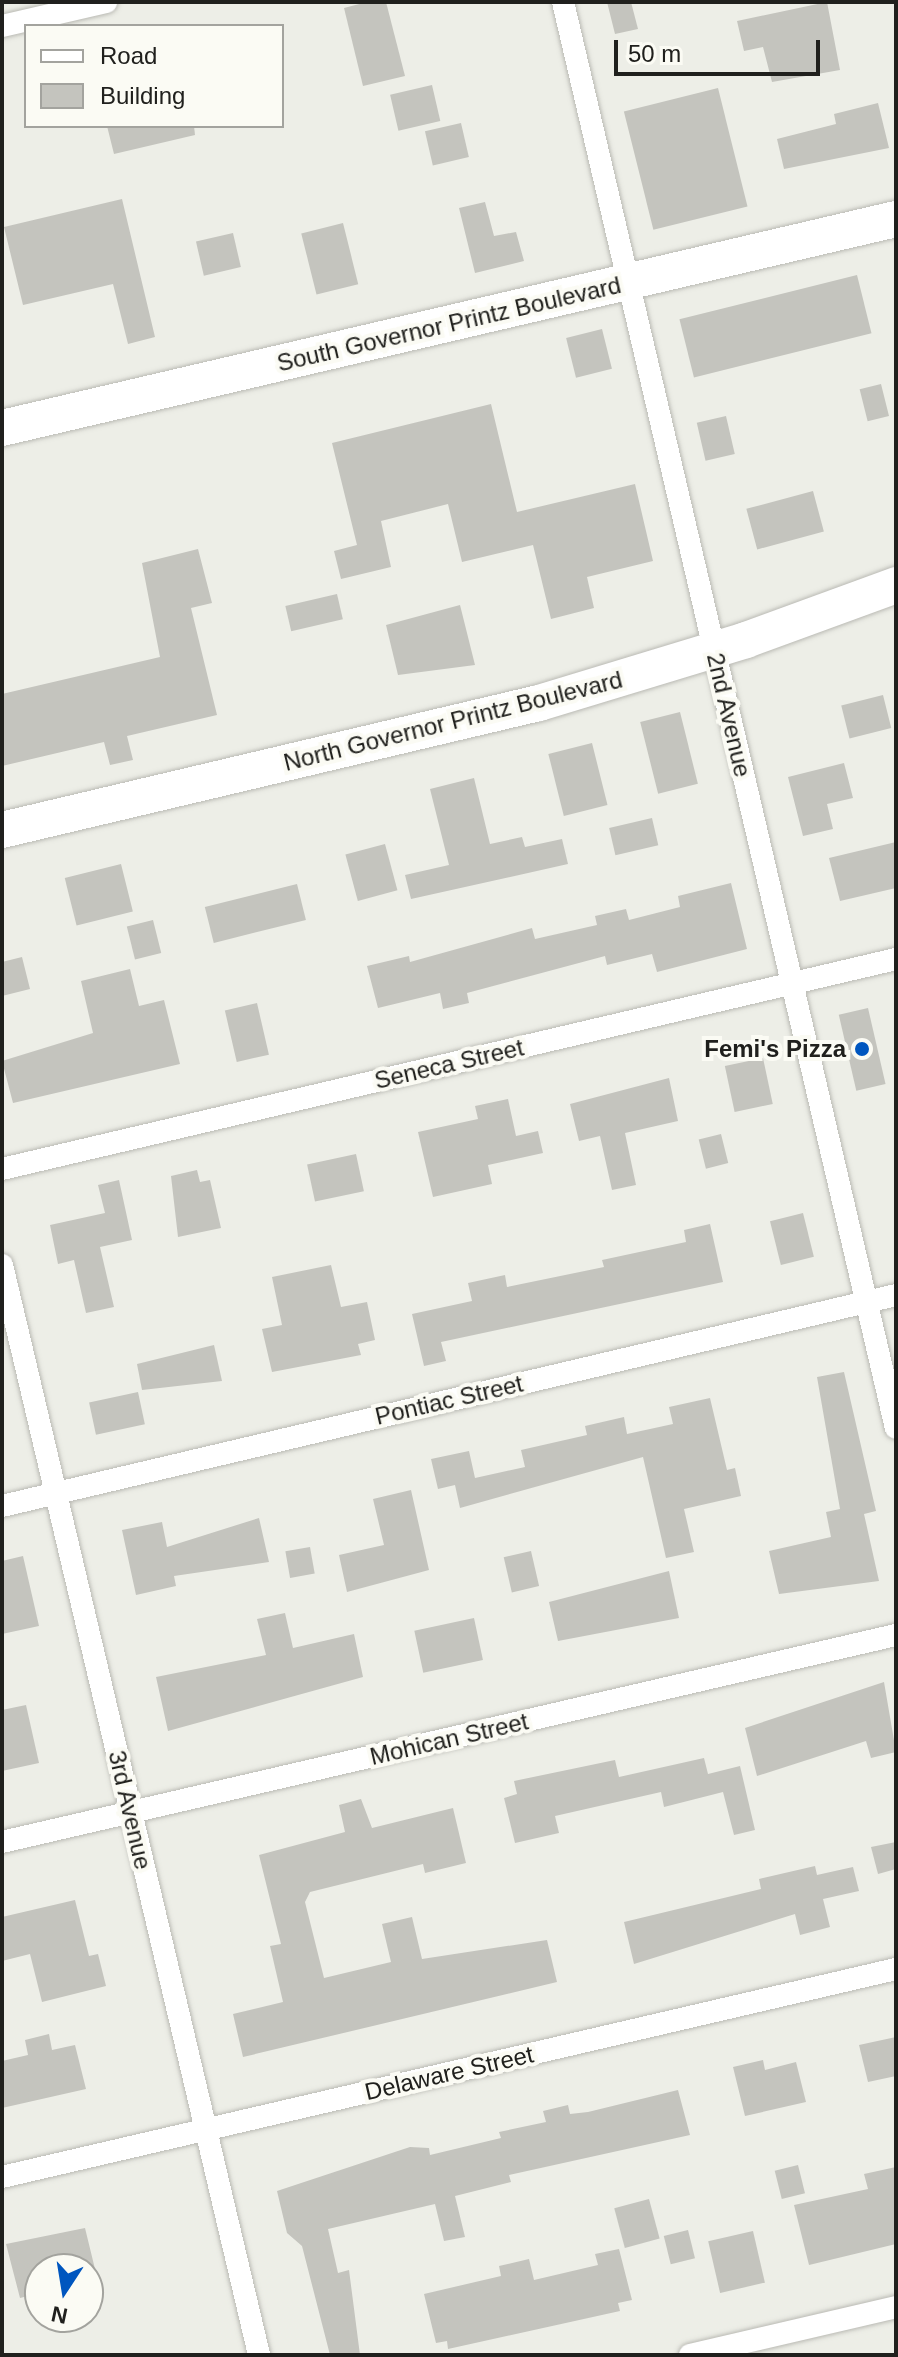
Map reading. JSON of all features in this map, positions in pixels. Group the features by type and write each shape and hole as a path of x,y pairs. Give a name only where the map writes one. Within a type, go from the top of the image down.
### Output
{"main road":[{"name":"South Governor Printz Boulevard","path":"2,428 896,219"},
{"name":"North Governor Printz Boulevard","path":"2,830 490,715 714,650 886,591"}],"street":[{"path":"2,26 106,2"},
{"name":"2nd Avenue","path":"563,2 896,1428"},
{"name":"Seneca Street","path":"2,1169 896,959"},
{"name":"3rd Avenue","path":"2,1265 259,2355"},
{"name":"Pontiac Street","path":"2,1506 896,1295"},
{"name":"Mohican Street","path":"2,1842 896,1635"},
{"name":"Delaware Street","path":"2,2177 896,1969"},
{"path":"690,2355 896,2307"}],"building":[{"path":"367,2 386,2 405,76 363,86 344,8"},
{"path":"607,2 631,2 638,29 615,34"},
{"path":"827,2 840,70 772,82 763,47 744,51 737,21"},
{"path":"432,85 440,121 398,131 390,95"},
{"path":"718,88 748,206 653,230 624,111"},
{"path":"878,103 889,148 784,169 777,139 836,124 834,114"},
{"path":"461,123 469,157 433,165 425,131"},
{"path":"108,128 194,128 195,135 114,154"},
{"path":"122,199 155,337 128,344 113,284 23,305 4,227"},
{"path":"485,202 494,236 516,232 524,261 475,273 459,208"},
{"path":"343,223 358,284 317,295 301,233"},
{"path":"233,233 241,267 204,276 196,242"},
{"path":"857,275 872,333 694,377 679,319"},
{"path":"602,329 612,369 576,378 566,338"},
{"path":"881,384 889,416 868,421 860,389"},
{"path":"491,404 517,512 635,484 653,561 587,577 594,608 551,619 533,545 462,562 448,504 381,521 391,567 341,579 334,551 357,545 332,443"},
{"path":"726,416 735,454 706,461 697,423"},
{"path":"813,491 824,532 757,549 746,509"},
{"path":"198,549 212,603 191,608 217,715 127,736 133,760 110,765 104,742 2,766 2,694 160,657 142,563"},
{"path":"337,594 343,619 291,631 285,606"},
{"path":"460,605 475,665 398,675 386,625"},
{"path":"883,695 891,728 850,738 841,705"},
{"path":"680,712 698,784 658,794 640,722"},
{"path":"592,743 607,805 564,816 548,754"},
{"path":"844,763 853,798 827,804 833,829 803,836 788,777"},
{"path":"474,778 490,844 522,837 525,847 562,839 568,864 411,899 405,875 449,865 430,789"},
{"path":"652,818 658,845 615,855 609,828"},
{"path":"896,842 896,888 840,901 829,858"},
{"path":"385,844 397,890 358,901 345,855"},
{"path":"121,864 133,912 77,926 65,878"},
{"path":"731,883 747,949 657,972 652,954 607,965 605,956 467,993 469,1003 443,1009 440,993 378,1008 367,966 409,956 410,962 532,928 535,939 597,925 595,916 626,909 629,920 680,907 678,896"},
{"path":"297,884 306,920 214,943 205,907"},
{"path":"153,920 161,953 135,960 127,927"},
{"path":"22,957 30,989 2,996 2,962"},
{"path":"130,969 139,1006 164,1000 180,1064 13,1103 2,1061 93,1033 81,981"},
{"path":"257,1003 269,1055 237,1062 225,1010"},
{"name":"Femi's Pizza","path":"868,1008 886,1084 856,1091 839,1015"},
{"path":"763,1058 773,1104 735,1112 725,1066"},
{"path":"669,1078 678,1121 625,1133 636,1185 612,1190 600,1136 579,1141 570,1104"},
{"path":"508,1099 516,1136 538,1131 543,1153 488,1165 492,1184 433,1197 418,1132 478,1119 475,1106"},
{"path":"721,1134 728,1163 706,1169 699,1140"},
{"path":"356,1154 364,1191 315,1202 307,1164"},
{"path":"197,1170 200,1182 210,1180 221,1228 178,1237 171,1176"},
{"path":"119,1180 132,1240 100,1247 114,1307 86,1313 74,1260 58,1264 50,1225 105,1213 98,1185"},
{"path":"803,1213 814,1257 781,1265 770,1221"},
{"path":"710,1224 723,1282 441,1342 446,1361 424,1366 412,1314 472,1301 468,1283 505,1275 507,1287 604,1267 602,1260 686,1242 684,1230"},
{"path":"331,1265 341,1307 367,1302 375,1340 358,1344 361,1355 272,1372 262,1329 282,1325 272,1277"},
{"path":"214,1345 222,1381 142,1390 137,1364"},
{"path":"844,1372 876,1511 864,1514 879,1581 779,1594 769,1551 831,1537 826,1512 840,1509 817,1377"},
{"path":"138,1392 145,1424 96,1435 89,1402"},
{"path":"710,1398 727,1470 735,1468 741,1496 684,1509 694,1552 666,1558 643,1457 460,1508 455,1485 438,1489 431,1459 469,1451 475,1478 525,1467 521,1450 587,1435 585,1426 624,1417 627,1434 673,1424 669,1407"},
{"path":"411,1490 429,1570 347,1592 339,1555 384,1545 373,1499"},
{"path":"259,1518 269,1562 174,1576 176,1586 136,1595 122,1530 162,1522 167,1547"},
{"path":"310,1547 315,1574 290,1578 285,1551"},
{"path":"531,1551 539,1586 512,1592 504,1557"},
{"path":"23,1556 39,1626 2,1634 2,1561"},
{"path":"669,1571 679,1618 558,1641 549,1602"},
{"path":"285,1613 293,1648 354,1634 363,1677 168,1731 156,1677 266,1655 257,1619"},
{"path":"474,1618 483,1660 423,1673 414,1631"},
{"path":"884,1682 896,1752 871,1758 866,1741 757,1776 745,1728"},
{"path":"26,1705 39,1763 2,1771 2,1710"},
{"path":"704,1758 708,1774 740,1766 755,1830 734,1835 723,1792 664,1807 661,1792 555,1816 559,1833 515,1843 504,1798 517,1794 514,1781 615,1760 619,1777"},
{"path":"361,1799 372,1828 453,1808 466,1863 425,1873 423,1864 310,1892 305,1902 324,1978 391,1962 382,1924 412,1917 422,1959 547,1940 557,1982 243,2057 233,2014 283,2002 270,1946 281,1944 259,1855 345,1832 339,1805"},
{"path":"896,1842 896,1869 878,1874 871,1847"},
{"path":"815,1866 817,1875 853,1867 859,1891 823,1899 830,1927 800,1935 795,1914 634,1964 624,1922 761,1889 759,1879"},
{"path":"75,1900 89,1956 98,1954 106,1986 42,2002 30,1954 2,1961 2,1917"},
{"path":"49,2034 52,2050 75,2045 86,2089 2,2108 2,2061 28,2055 25,2040"},
{"path":"896,2037 896,2076 868,2082 859,2045"},
{"path":"763,2060 765,2070 796,2062 806,2102 745,2116 733,2067"},
{"path":"678,2090 690,2135 509,2175 511,2182 455,2196 465,2237 444,2241 435,2204 328,2229 338,2273 349,2270 360,2355 330,2355 302,2246 287,2233 277,2191 410,2147 429,2148 430,2155 501,2138 499,2132 546,2122 543,2111 568,2105 570,2114 588,2112"},
{"path":"798,2165 805,2193 782,2199 775,2171"},
{"path":"896,2167 896,2244 809,2265 794,2205 868,2189 864,2174"},
{"path":"649,2199 660,2239 625,2248 614,2208"},
{"path":"85,2228 91,2253 24,2253 24,2297 20,2298 6,2244"},
{"path":"688,2230 695,2258 671,2264 664,2236"},
{"path":"753,2231 765,2283 720,2293 708,2241"},
{"path":"619,2249 632,2300 618,2303 620,2311 448,2349 447,2341 436,2343 424,2294 501,2276 499,2266 529,2259 534,2280 598,2265 595,2254"}],"place":[{"name":"Femi's Pizza","path":"862,1049"}]}
